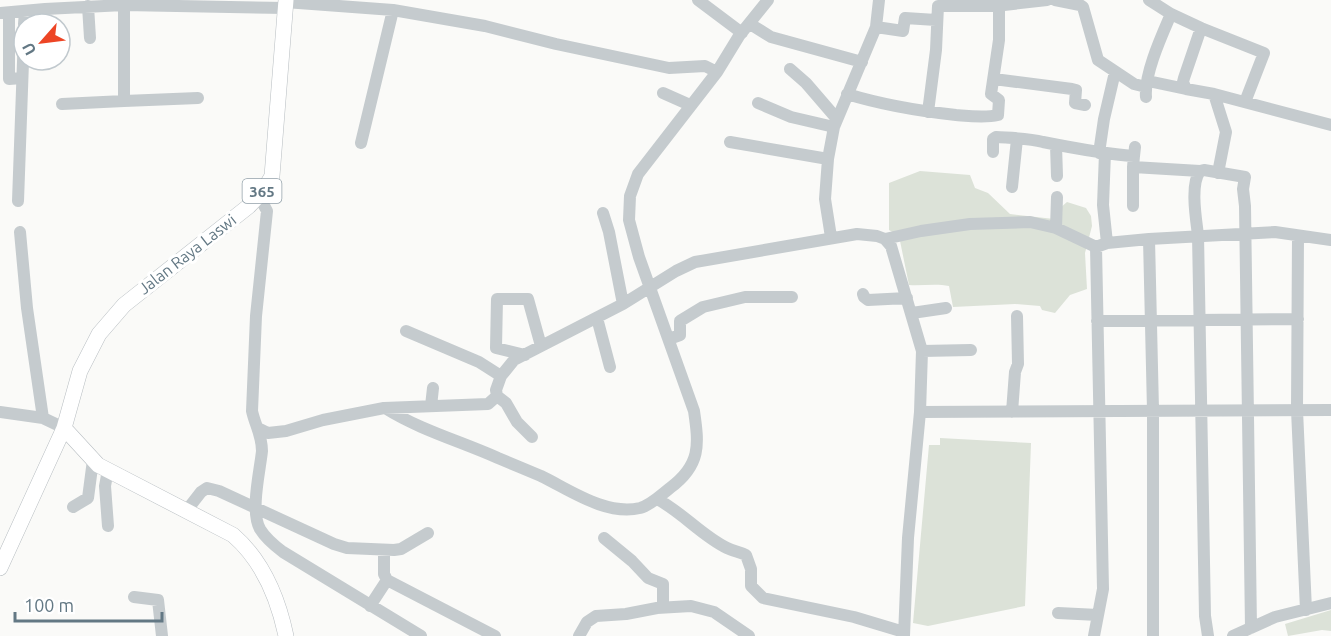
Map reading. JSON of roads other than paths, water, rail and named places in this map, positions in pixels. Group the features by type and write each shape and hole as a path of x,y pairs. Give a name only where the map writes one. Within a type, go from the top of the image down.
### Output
{"main road":[{"name":"Jalan Raya Laswi","path":"64,428 80,371 91,345 109,320 133,297 264,205 272,176 285,3"},
{"path":"64,428 93,460 108,470 233,535 251,553 273,590 286,636"},
{"name":"365","path":"0,567 64,428"}],"street":[{"path":"338,0 485,26 669,68 705,66 717,72"},
{"path":"698,0 746,28 862,62"},
{"path":"384,408 407,422 520,467 593,502 613,508 639,508 650,504 674,485 687,471 696,456 698,437 694,411 669,339 656,283 629,220 630,196 638,174 717,72 768,0"},
{"path":"831,237 825,199 828,159 837,119 876,27 879,0"},
{"path":"928,112 936,50 938,6 946,3 999,6 1047,0"},
{"path":"1055,0 1083,7 1098,60 1134,84 1146,88 1186,89 1214,94 1331,124"},
{"path":"1149,0 1171,14 1201,28 1264,52 1245,102"},
{"path":"45,4 88,6 285,3 391,8"},
{"path":"124,5 124,101"},
{"path":"88,6 90,38"},
{"path":"847,94 875,103 928,112 998,116 999,100 991,96 999,40 999,6"},
{"path":"362,143 391,8"},
{"path":"4,13 4,80 22,78"},
{"path":"1146,88 1171,14"},
{"path":"876,27 903,31 905,18 936,20"},
{"path":"1186,89 1183,82 1201,28"},
{"path":"790,69 806,83 837,119"},
{"path":"18,201 22,72"},
{"path":"1094,636 1102,589 1097,321 1103,205 1102,153 1104,119 1114,72"},
{"path":"994,79 1076,90 1075,103 1085,105"},
{"path":"663,93 690,105"},
{"path":"1214,94 1226,128 1218,173"},
{"path":"62,104 198,98"},
{"path":"758,103 791,117 837,119"},
{"path":"993,152 994,138 1017,139 1245,177 1243,189 1251,628"},
{"path":"1012,187 1017,139"},
{"path":"730,142 828,159"},
{"path":"1056,145 1056,176"},
{"path":"1133,206 1134,157"},
{"path":"1200,171 1196,177 1195,203 1198,236 1205,616 1208,636"},
{"path":"1056,228 1057,197"},
{"path":"264,205 252,411 254,420 260,429 262,453 256,508 259,527 275,546 421,636"},
{"path":"603,213 623,304"},
{"path":"885,239 970,224 1030,222 1056,228 1101,245 1149,239 1275,232 1331,240"},
{"path":"20,232 27,308 43,418"},
{"path":"532,437 517,422 506,403 497,396 496,390 501,376 514,360 623,304 695,262 831,237 857,234 885,239 891,246 922,351 920,412 908,538 904,634 854,617 787,605 763,598 751,586 752,569 746,555 727,548 697,528 675,508 657,499"},
{"path":"1298,236 1297,410 1306,610"},
{"path":"1149,239 1153,410 1153,636"},
{"path":"863,294 868,300 907,298"},
{"path":"669,339 680,334 681,320 704,307 745,297 792,297"},
{"path":"525,355 496,348 497,299 528,299 541,346"},
{"path":"912,313 946,308"},
{"path":"1011,412 1015,372 1018,364 1017,316"},
{"path":"597,318 610,367"},
{"path":"1097,321 1298,319"},
{"path":"406,332 479,362 501,376"},
{"path":"922,351 971,350"},
{"path":"431,406 433,388"},
{"path":"260,429 268,433 286,430 384,408 489,404 497,396"},
{"path":"920,412 1331,410"},
{"path":"0,412 43,418 64,428"},
{"path":"73,507 88,498 93,460"},
{"path":"108,470 105,486 108,526"},
{"path":"187,510 207,488 219,491 347,548 384,551 401,549 428,533"},
{"path":"604,538 632,561 648,578 663,584 663,607"},
{"path":"384,551 384,574 387,580 495,636"},
{"path":"370,606 387,580"},
{"path":"134,597 158,600 162,636"},
{"path":"1233,636 1275,617 1331,603"},
{"path":"579,636 587,621 596,616 626,614 663,607 691,606 714,612 749,636"},
{"path":"1058,613 1098,615"}]}
